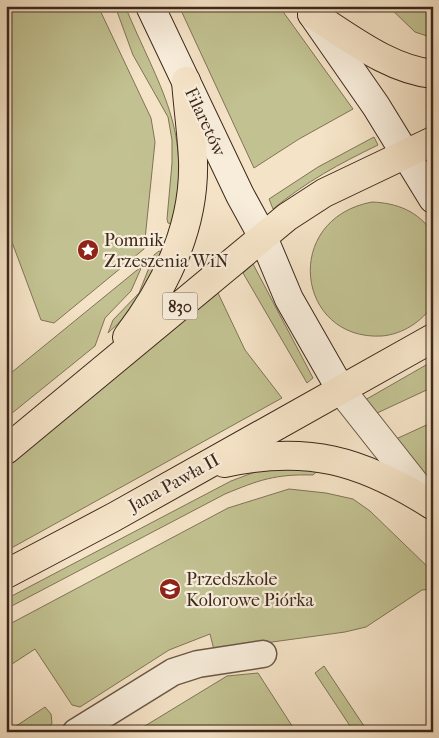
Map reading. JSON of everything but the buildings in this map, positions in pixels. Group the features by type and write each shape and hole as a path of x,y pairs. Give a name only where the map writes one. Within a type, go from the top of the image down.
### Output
{"main road":[{"name":"Filaretów","path":"150,6 240,195 263,237 290,299 341,390"},
{"path":"309,10 369,50 410,70 433,74"},
{"path":"309,10 376,106 433,199"},
{"path":"97,376 160,290 179,246 191,197 193,162 186,81"},
{"name":"830","path":"6,450 263,237 324,193 433,141"},
{"name":"Jana Pawła II","path":"6,574 203,468 433,338"},
{"path":"341,390 432,506"},
{"path":"203,468 238,460 271,456 302,455 327,458 352,464 385,477 432,506"}],"street":[{"path":"76,732 173,672 198,664 263,654"}],"shaded area":[{"path":"6,6 98,6 151,118 155,142 144,249 54,323 41,320 6,226"},
{"path":"115,6 125,6 161,86 170,111 176,136 179,162 178,191 172,224 168,223 167,219 172,163 172,140 168,117 133,55"},
{"path":"179,6 279,6 353,109 299,139 254,168"},
{"path":"388,6 433,6 433,38 415,32"},
{"path":"374,137 378,145 324,174 298,190 273,209 269,199 318,167"},
{"path":"372,202 398,206 414,214 433,233 433,305 423,317 411,326 397,333 382,336 353,332 331,320 317,300 311,277 312,253 323,231 343,213"},
{"path":"159,251 164,253 148,286 126,316 108,333 113,320 139,293 154,255"},
{"path":"253,264 313,378 307,383 243,273"},
{"path":"142,266 131,291 105,318 95,346 6,418 6,377"},
{"path":"218,293 245,350 282,398 6,551 6,467"},
{"path":"433,361 433,387 375,414 365,400"},
{"path":"433,422 433,485 396,439"},
{"path":"322,467 313,475 277,477 225,494 6,609 6,599 231,481 263,469"},
{"path":"289,489 326,493 353,499 370,511 433,572 433,589 422,590 366,627 345,632 214,650 210,634 169,650 80,707 72,705 35,649 6,668 6,626 228,508"},
{"path":"324,666 368,732 354,732 315,673"},
{"path":"258,673 296,732 135,732 227,676"},
{"path":"45,707 51,714 52,723 46,732 7,732"}],"place":[{"name":"Pomnik Zrzeszenia WiN","path":"88,250"},
{"name":"Przedszkole Kolorowe Piórka","path":"170,589"}]}
